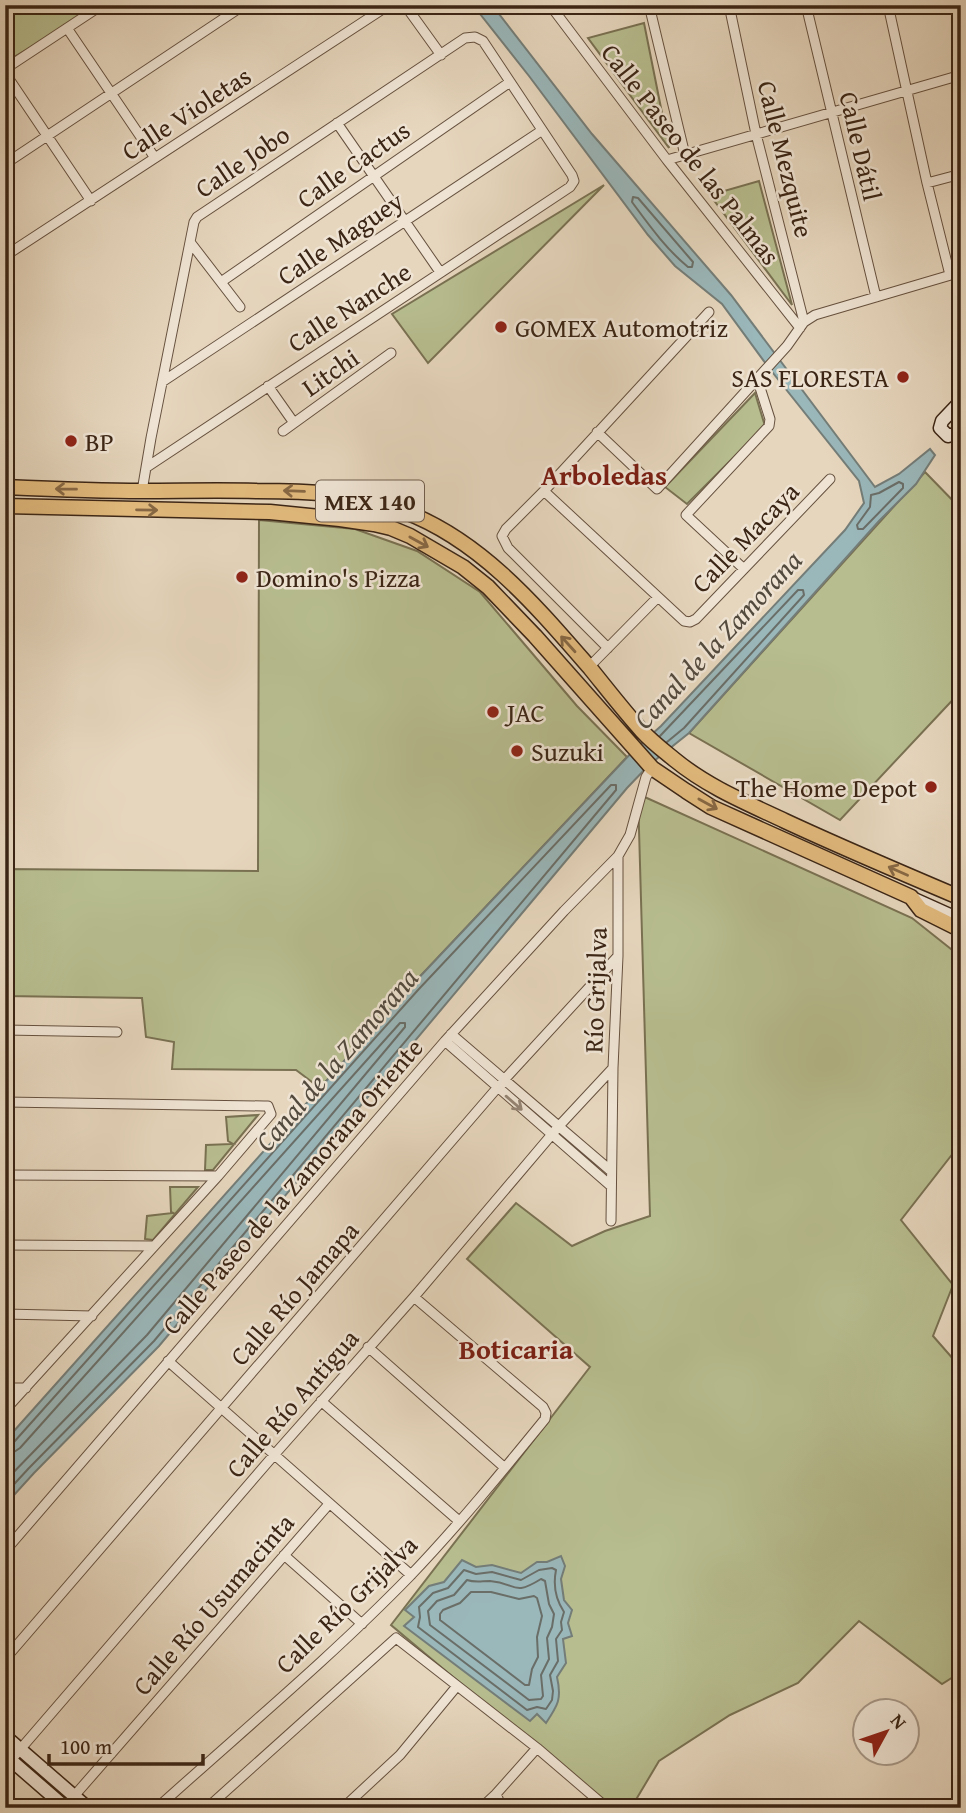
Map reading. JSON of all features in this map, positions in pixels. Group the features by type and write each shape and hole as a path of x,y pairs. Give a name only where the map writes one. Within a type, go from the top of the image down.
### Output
{"main road":[{"name":"MEX 140","path":"5,487 142,491 300,491 362,498 406,512 469,546 494,566 589,667 644,733 678,762 719,790 961,898"},
{"name":"MEX 140","path":"5,506 270,513 340,519 391,528 410,536 463,567 488,587 651,767 685,792 711,807 911,897 921,910 961,930"}],"street":[{"path":"91,201 5,71 102,5"},
{"path":"5,164 244,5"},
{"name":"Calle Violetas","path":"5,256 390,5"},
{"path":"405,5 441,55"},
{"name":"Calle Paseo de las Palmas","path":"550,5 667,160 802,325"},
{"path":"649,5 685,155"},
{"name":"Calle Mezquite","path":"729,5 756,134 802,325"},
{"name":"Calle Dátil","path":"806,5 876,297"},
{"path":"888,5 950,275"},
{"path":"67,29 155,158"},
{"name":"Calle Jobo","path":"142,491 194,222 201,214 466,38 475,37 483,41 510,82"},
{"path":"667,160 961,75"},
{"path":"510,82 541,131"},
{"name":"Calle Cactus","path":"220,282 510,82"},
{"path":"337,123 440,272"},
{"name":"Calle Nanche","path":"147,467 570,187 574,181 572,175 541,131"},
{"name":"Calle Maguey","path":"162,382 541,131"},
{"path":"927,183 961,174"},
{"path":"190,242 240,307"},
{"path":"597,432 657,489 792,340 802,325 816,315 961,272"},
{"path":"608,648 508,548 502,536 709,312"},
{"name":"Litchi","path":"268,386 294,423 391,353"},
{"path":"744,569 686,515 769,426 770,419 757,378"},
{"path":"961,401 942,421 940,428 948,436 955,434 961,427"},
{"path":"283,431 294,423"},
{"name":"Calle Macaya","path":"658,597 684,621 696,620 830,480"},
{"path":"544,491 658,597 589,667"},
{"name":"Río Grijalva","path":"611,1221 618,856 630,835 651,767"},
{"name":"Calle Paseo de la Zamorana Oriente","path":"5,1551 448,1037 618,856"},
{"name":"MEX 140","path":"911,897 961,920"},
{"name":"Calle Río Jamapa","path":"5,1659 500,1084 618,956"},
{"path":"5,1030 117,1032"},
{"path":"448,1037 552,1135 611,1186"},
{"name":"Calle Río Antigua","path":"7,1761 21,1749 559,1126 613,1068"},
{"path":"500,1084 559,1126 611,1171"},
{"path":"5,1102 264,1105 271,1110 269,1118 218,1176 5,1410"},
{"path":"5,1175 218,1176"},
{"path":"5,1245 154,1246"},
{"name":"Calle Río Grijalva","path":"156,1808 362,1624 411,1575 545,1419 543,1408 414,1297"},
{"path":"5,1314 92,1316"},
{"path":"368,1348 505,1468"},
{"path":"168,1361 411,1575"},
{"path":"5,1388 26,1388"},
{"path":"321,1401 459,1521"},
{"name":"Calle Río Usumacinta","path":"75,1796 329,1504"},
{"path":"284,1555 362,1624"},
{"path":"207,1808 396,1638 537,1748 607,1808"},
{"path":"343,1808 400,1755 457,1686"},
{"path":"5,1736 89,1808"},
{"path":"481,1808 537,1748"},
{"path":"7,1761 66,1808"},
{"path":"496,1794 502,1808"}],"green space":[{"path":"5,5 87,5 91,13 5,62"},
{"path":"644,23 669,148 588,38"},
{"path":"759,181 792,305 710,195"},
{"path":"604,185 428,363 392,314"},
{"path":"755,393 765,426 687,504 665,487"},
{"path":"925,472 961,509 961,691 840,820 689,733"},
{"path":"259,520 355,529 417,551 480,592 577,706 627,757 412,985 320,1088 296,1070 172,1069 174,1042 146,1037 142,998 5,996 5,869 258,871"},
{"path":"638,794 912,918 961,957 961,1143 901,1220 953,1285 933,1336 961,1368 961,1672 942,1684 859,1621 798,1683 730,1715 659,1761 631,1808 609,1808 391,1625 590,1367 467,1259 516,1203 572,1246 605,1231 650,1216"},
{"path":"258,1115 213,1170 205,1170 206,1145 233,1144 228,1141 226,1117"},
{"path":"170,1187 198,1187 153,1240 145,1239 147,1216 173,1213"}],"water":[{"path":"473,5 492,5 592,134 731,295 875,487 899,474 930,449 935,455 916,484 879,521 689,733 649,765 627,788 159,1346 5,1505 5,1441 412,985 845,530 864,503 859,481 722,304 675,266 648,235"},
{"path":"561,1556 565,1566 561,1579 564,1600 572,1610 568,1623 572,1636 563,1639 566,1663 557,1677 558,1702 546,1723 537,1714 530,1721 404,1626 414,1617 405,1610 429,1586 444,1582 462,1560 476,1567 492,1565 521,1573 537,1562 547,1562"}],"place":[{"name":"GOMEX Automotriz","path":"501,327"},
{"name":"SAS FLORESTA","path":"903,377"},
{"name":"BP","path":"71,441"},
{"name":"Domino's Pizza","path":"242,577"},
{"name":"JAC","path":"493,712"},
{"name":"Suzuki","path":"517,751"},
{"name":"The Home Depot","path":"931,787"}],"district":[{"name":"Arboledas","path":"604,474"},
{"name":"Boticaria","path":"516,1348"}],"water label":[{"name":"Canal de la Zamorana","path":"717,639"},
{"name":"Canal de la Zamorana","path":"336,1059"}]}
